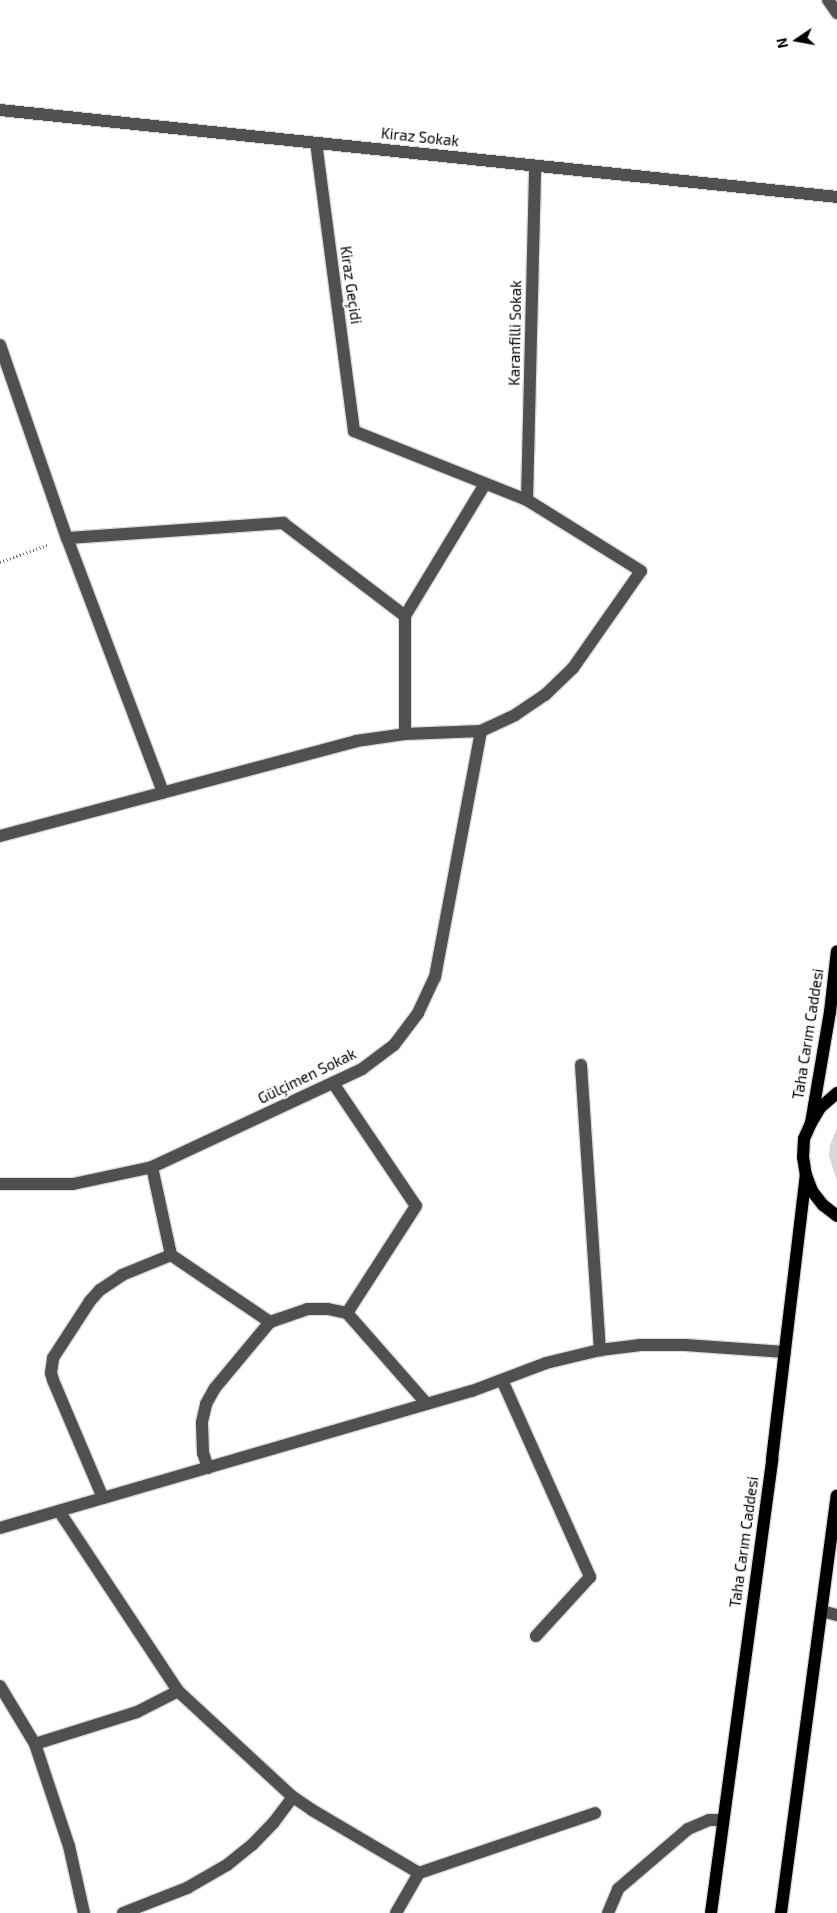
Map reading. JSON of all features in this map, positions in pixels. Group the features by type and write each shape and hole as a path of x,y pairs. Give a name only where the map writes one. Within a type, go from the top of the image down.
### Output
{"main road":[{"name":"Taha Carım Caddesi","path":"811,1123 830,1012 837,951"},
{"path":"837,1093 820,1108 811,1123 804,1139 803,1157 812,1191 823,1205 837,1216"},
{"name":"Taha Carım Caddesi","path":"711,1913 785,1352 806,1174"},
{"path":"781,1913 837,1496"}],"street":[{"path":"828,0 837,13"},
{"name":"Kiraz Sokak","path":"0,110 837,197"},
{"name":"Kiraz Geçidi","path":"316,143 354,431 485,484"},
{"name":"Karanfilli Sokak","path":"527,500 535,166"},
{"path":"0,345 67,538 163,792"},
{"path":"0,836 356,741 405,734 481,731 515,715 545,695 573,668 642,570 527,500 485,484 404,616 405,734"},
{"path":"67,538 283,522 404,616"},
{"name":"Gülçimen Sokak","path":"0,1184 73,1184 152,1167 362,1069 394,1045 407,1030 428,995 435,977 481,731"},
{"path":"581,1064 600,1350"},
{"path":"333,1083 416,1206 347,1313"},
{"path":"152,1167 171,1255 270,1322"},
{"path":"102,1498 53,1380 51,1366 53,1358 90,1301 100,1290 122,1275 171,1255"},
{"path":"208,1468 201,1437 206,1404 215,1388 270,1322 307,1310 328,1309 347,1313 427,1404"},
{"path":"0,1528 427,1404 502,1380 546,1363 600,1350 639,1345 685,1345 785,1352"},
{"path":"502,1380 590,1577 536,1636"},
{"path":"59,1511 178,1691 293,1797 419,1873"},
{"path":"822,1611 837,1615"},
{"path":"0,1686 35,1744 69,1846 84,1913"},
{"path":"35,1744 137,1712 178,1691"},
{"path":"123,1913 187,1888 227,1865 258,1840 293,1797"},
{"path":"396,1913 419,1873 595,1813"},
{"path":"608,1913 618,1889 688,1829 709,1820 723,1820"}],"path":[{"path":"0,562 67,538"}],"shaded area":[{"path":"837,1128 837,1181 829,1156 830,1145"}]}
